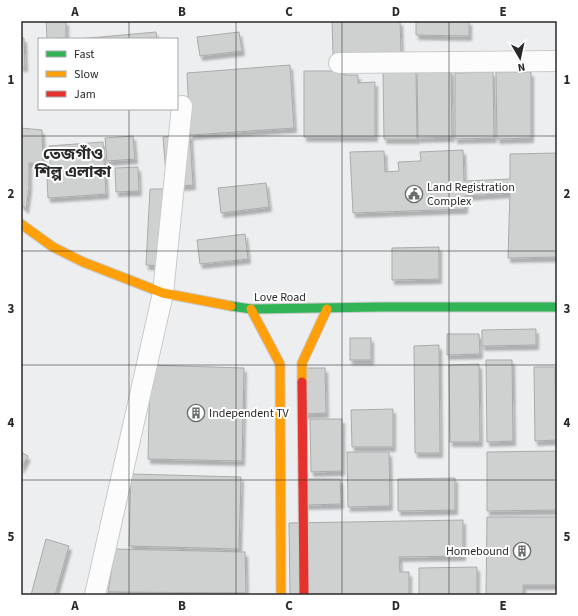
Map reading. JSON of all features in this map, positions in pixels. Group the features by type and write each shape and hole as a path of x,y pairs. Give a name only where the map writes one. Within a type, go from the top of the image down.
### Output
{"main road":[{"name":"Love Road","path":"21,224 54,247 83,262 163,294 218,304 251,309 557,306"},
{"path":"251,309 291,363 304,595"},
{"path":"281,595 291,363 327,309"}],"street":[{"path":"339,63 557,61"},
{"path":"95,595 163,294 182,106"}],"building":[{"path":"46,21 66,21 66,38 47,38"},
{"path":"332,21 400,21 401,53 333,55"},
{"path":"416,21 469,21 469,36 416,35"},
{"path":"156,32 157,38 89,38"},
{"path":"239,32 242,51 200,56 197,37"},
{"path":"21,38 24,38 25,67 21,67"},
{"path":"290,65 294,128 190,135 187,73"},
{"path":"417,70 451,70 452,137 418,138"},
{"path":"304,71 344,71 344,75 358,75 358,83 375,82 375,137 304,137"},
{"path":"383,72 416,72 417,139 384,139"},
{"path":"493,72 494,138 455,139 455,73"},
{"path":"496,72 531,72 531,138 497,139"},
{"path":"21,128 42,130 43,164 29,163 29,188 26,209 21,204"},
{"path":"190,135 193,185 167,187 163,137"},
{"path":"133,136 135,159 107,161 105,138"},
{"path":"103,142 106,194 48,198 47,178 51,177 49,146"},
{"path":"463,150 464,181 510,179 510,154 557,153 557,257 508,258 510,193 465,196 465,209 353,213 350,152 384,151 385,172 399,171 398,162 421,161 420,152"},
{"path":"138,167 139,191 116,192 115,168"},
{"path":"266,183 269,207 221,213 218,188"},
{"path":"150,189 164,189 161,266 146,265"},
{"path":"245,234 248,259 200,264 197,240"},
{"path":"439,247 439,279 392,280 392,248"},
{"path":"536,329 536,345 482,346 482,330"},
{"path":"447,334 479,334 480,354 447,355"},
{"path":"350,338 371,338 371,360 350,360"},
{"path":"439,345 440,453 415,453 414,346"},
{"path":"486,360 512,360 513,441 487,442"},
{"path":"479,364 480,442 450,442 449,365"},
{"name":"Independent TV","path":"150,365 244,368 242,461 148,459"},
{"path":"534,367 555,367 556,440 535,441"},
{"path":"301,368 325,368 326,413 302,414"},
{"path":"393,409 393,447 352,447 351,410"},
{"path":"310,419 342,419 342,471 311,472"},
{"path":"557,451 557,510 487,511 487,452"},
{"path":"21,452 28,456 21,469"},
{"path":"347,452 389,452 390,506 348,507"},
{"path":"131,474 241,477 239,549 129,546"},
{"path":"455,478 455,510 398,511 398,479"},
{"path":"304,479 340,479 341,504 305,505"},
{"name":"Homebound","path":"487,517 557,517 557,585 523,585 523,595 486,595"},
{"path":"463,520 463,556 399,557 400,572 409,572 409,595 290,595 289,523"},
{"path":"46,539 69,546 55,595 31,595"},
{"path":"115,549 245,552 246,593 108,592"},
{"path":"477,567 477,595 419,595 419,568"},
{"path":"108,592 143,593 143,595 108,595"},
{"path":"143,593 227,593 227,595 143,595"},
{"path":"227,593 246,593 246,595 227,595"}],"traffic: fast":[{"path":"231,306 251,309 557,307"}],"traffic: slow":[{"path":"21,224 53,247 83,262 163,293 231,306"},
{"path":"251,309 280,364 281,595"},
{"path":"302,382 302,363 327,309"}],"traffic: jam":[{"path":"302,382 304,595"}],"place":[{"name":"Land Registration Complex","path":"414,194"},
{"name":"Independent TV","path":"196,413"},
{"name":"Homebound","path":"522,551"}],"district":[{"name":"তেজগাঁও শিল্প এলাকা","path":"73,162"}]}
